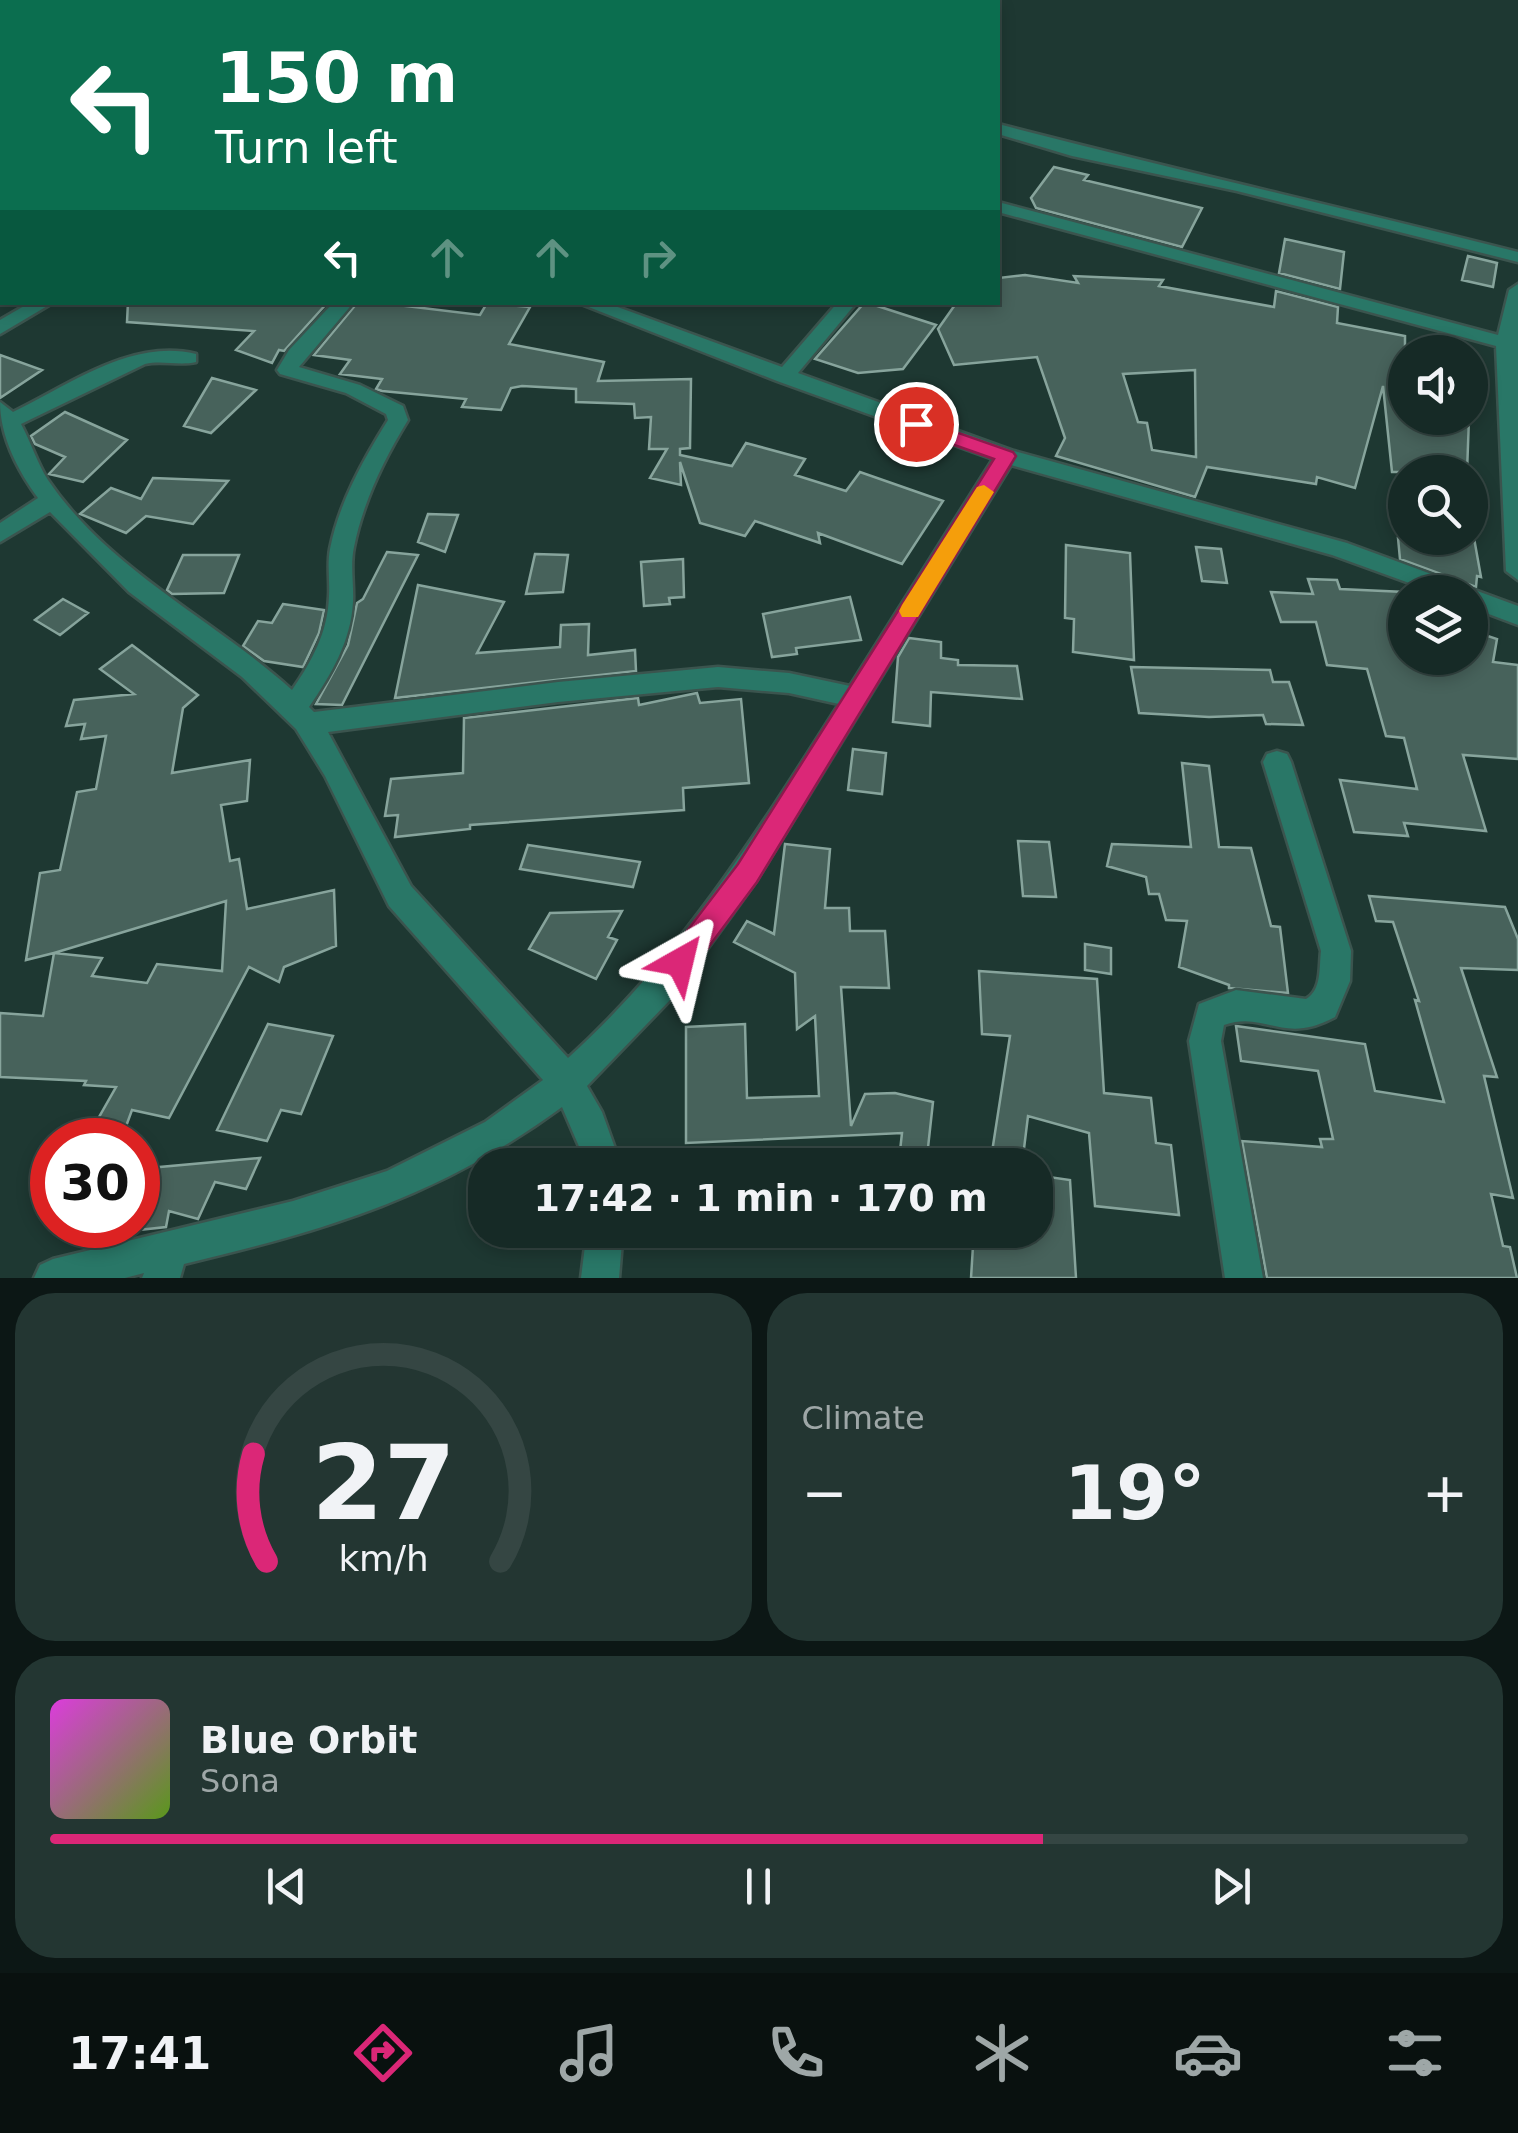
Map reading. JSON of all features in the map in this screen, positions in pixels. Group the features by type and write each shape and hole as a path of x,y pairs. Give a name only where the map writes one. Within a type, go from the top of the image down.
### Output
{"street":[{"path":"1000,131 1518,257"},
{"path":"1000,208 1506,343"},
{"path":"1518,290 1506,343 1506,413 1518,571"},
{"path":"0,328 40,305"},
{"path":"300,716 334,641 347,529 380,448 398,420 396,411 366,394 287,370 296,354 342,305"},
{"path":"593,305 1006,456 1291,534 1410,575"},
{"path":"784,377 845,305"},
{"path":"188,358 164,354 140,358 7,430 52,500 137,586 300,716 330,758 372,849 402,900 568,1083 599,1148"},
{"path":"54,1278 166,1262 367,1195 431,1170 488,1138 568,1083 614,1043 747,873 1006,456"},
{"path":"0,534 52,500"},
{"path":"1488,604 1518,616"},
{"path":"300,716 718,677 789,683 857,698"},
{"path":"1244,1278 1205,1042 1210,1015 1228,1004 1262,1005 1304,1016 1324,1006 1334,981 1336,951 1277,762"},
{"path":"600,1278 604,1248"}],"building":[{"path":"1054,167 1088,175 1084,180 1202,208 1182,247 1036,208 1031,198"},
{"path":"1285,239 1344,252 1340,289 1279,273"},
{"path":"1468,256 1497,263 1493,287 1462,280"},
{"path":"1025,275 1078,283 1074,276 1163,280 1159,286 1274,307 1276,291 1338,307 1337,323 1400,335 1388,335 1388,434 1383,386 1355,488 1317,477 1316,484 1207,467 1195,497 1056,456 1065,438 1037,357 954,365 938,329 955,305 1000,305 1000,278","holes":["1195,370 1196,457 1152,450 1147,423 1138,422 1123,374"]},
{"path":"128,305 325,305 284,351 279,350 272,363 236,350 254,331 127,322"},
{"path":"356,305 407,305 480,315 486,305 530,307 509,344 604,362 598,381 691,379 690,448 680,449 680,455 732,466 746,443 805,459 795,475 846,491 860,472 943,501 902,564 818,533 820,543 755,521 745,536 700,523 680,462 681,485 650,478 667,449 649,449 651,417 635,418 634,404 576,402 576,389 522,386 511,388 501,410 462,407 466,399 376,389 382,379 340,374 350,360 314,355"},
{"path":"862,305 874,305 936,325 903,369 858,373 815,359"},
{"path":"0,355 42,370 0,398"},
{"path":"212,378 256,390 211,433 184,426"},
{"path":"65,412 127,440 83,482 49,474 65,457 35,444 31,436"},
{"path":"1388,435 1468,435 1468,455 1390,455"},
{"path":"153,478 228,481 193,524 146,516 126,533 80,514 111,488 141,499"},
{"path":"428,514 458,515 445,552 418,542"},
{"path":"1066,545 1130,553 1134,660 1073,652 1074,619 1065,618"},
{"path":"1196,547 1221,549 1227,583 1202,581"},
{"path":"387,552 418,555 342,705 316,704 348,645 357,603 363,599"},
{"path":"535,554 568,555 563,592 526,594"},
{"path":"183,555 239,555 224,593 172,594 167,590"},
{"path":"1400,555 1477,555 1481,575 1443,575 1400,559"},
{"path":"683,559 684,597 669,598 670,604 644,606 641,562"},
{"path":"1308,579 1337,580 1340,589 1388,591 1388,675 1488,675 1488,636 1497,639 1493,662 1518,665 1518,759 1463,755 1486,831 1404,823 1408,836 1354,832 1340,780 1417,789 1404,738 1386,736 1367,669 1327,665 1316,622 1281,622 1271,592 1313,594"},
{"path":"418,585 504,602 477,653 560,647 561,625 589,624 588,655 635,650 636,671 395,698"},
{"path":"850,597 861,640 796,648 797,654 772,657 763,614"},
{"path":"63,599 88,613 60,635 35,620"},
{"path":"283,604 324,610 319,633 303,667 264,661 243,646 258,621 272,623"},
{"path":"909,638 941,642 941,658 958,660 958,665 1017,666 1022,699 931,692 930,726 893,722 898,657"},
{"path":"132,645 198,695 183,708 172,773 250,760 247,801 221,805 230,861 239,859 247,909 334,890 336,946 284,967 279,982 249,967 169,1118 132,1110 129,1118 98,1118 116,1087 84,1085 86,1081 0,1077 0,1013 43,1016 54,953 26,960 40,873 60,870 77,792 96,789 106,736 81,739 85,724 66,726 74,700 134,694 100,669","holes":["226,901 222,971 157,964 147,983 92,976 102,958 54,953"]},
{"path":"1131,667 1270,670 1273,682 1289,682 1303,725 1266,724 1263,715 1139,713"},
{"path":"697,693 700,703 741,699 749,783 683,788 684,810 470,825 470,829 395,837 398,815 385,816 391,779 463,773 464,718 638,698 639,705"},
{"path":"853,749 886,753 882,794 848,790"},
{"path":"1182,763 1209,766 1219,847 1251,848 1271,926 1280,927 1288,993 1229,988 1179,967 1187,921 1166,920 1159,894 1149,894 1146,877 1107,866 1112,844 1191,847"},
{"path":"1018,841 1049,842 1056,897 1023,896"},
{"path":"785,844 830,849 825,908 849,908 850,931 885,931 889,988 841,987 851,1126 865,1094 895,1093 933,1102 928,1148 900,1148 902,1133 686,1143 686,1027 745,1024 747,1098 819,1096 815,1016 797,1029 795,973 734,942 747,921 774,934"},
{"path":"528,845 640,862 633,887 520,869"},
{"path":"1369,896 1505,907 1518,939 1518,970 1461,968 1497,1077 1484,1076 1513,1198 1491,1194 1503,1246 1510,1247 1517,1278 1267,1278 1242,1141 1322,1147 1320,1139 1333,1139 1318,1071 1241,1061 1236,1026 1365,1044 1375,1091 1444,1102 1415,1000 1419,1001 1393,922 1376,921"},
{"path":"622,911 608,937 617,940 596,979 529,949 550,913"},
{"path":"1085,944 1111,948 1111,974 1085,970"},
{"path":"979,971 1097,979 1104,1093 1151,1098 1156,1143 1171,1145 1179,1215 1095,1206 1089,1133 1028,1116 1024,1148 993,1148 1010,1036 982,1034"},
{"path":"268,1024 333,1036 301,1114 281,1110 267,1141 217,1130"},
{"path":"260,1158 246,1189 215,1182 198,1219 169,1211 166,1227 160,1228 160,1167"},
{"path":"1053,1178 1070,1180 1076,1278 971,1278 973,1248 1053,1248"}],"slow traffic":[{"path":"910,611 984,492"}],"route":[{"path":"680,962 747,873 1006,456 916,424"}]}
